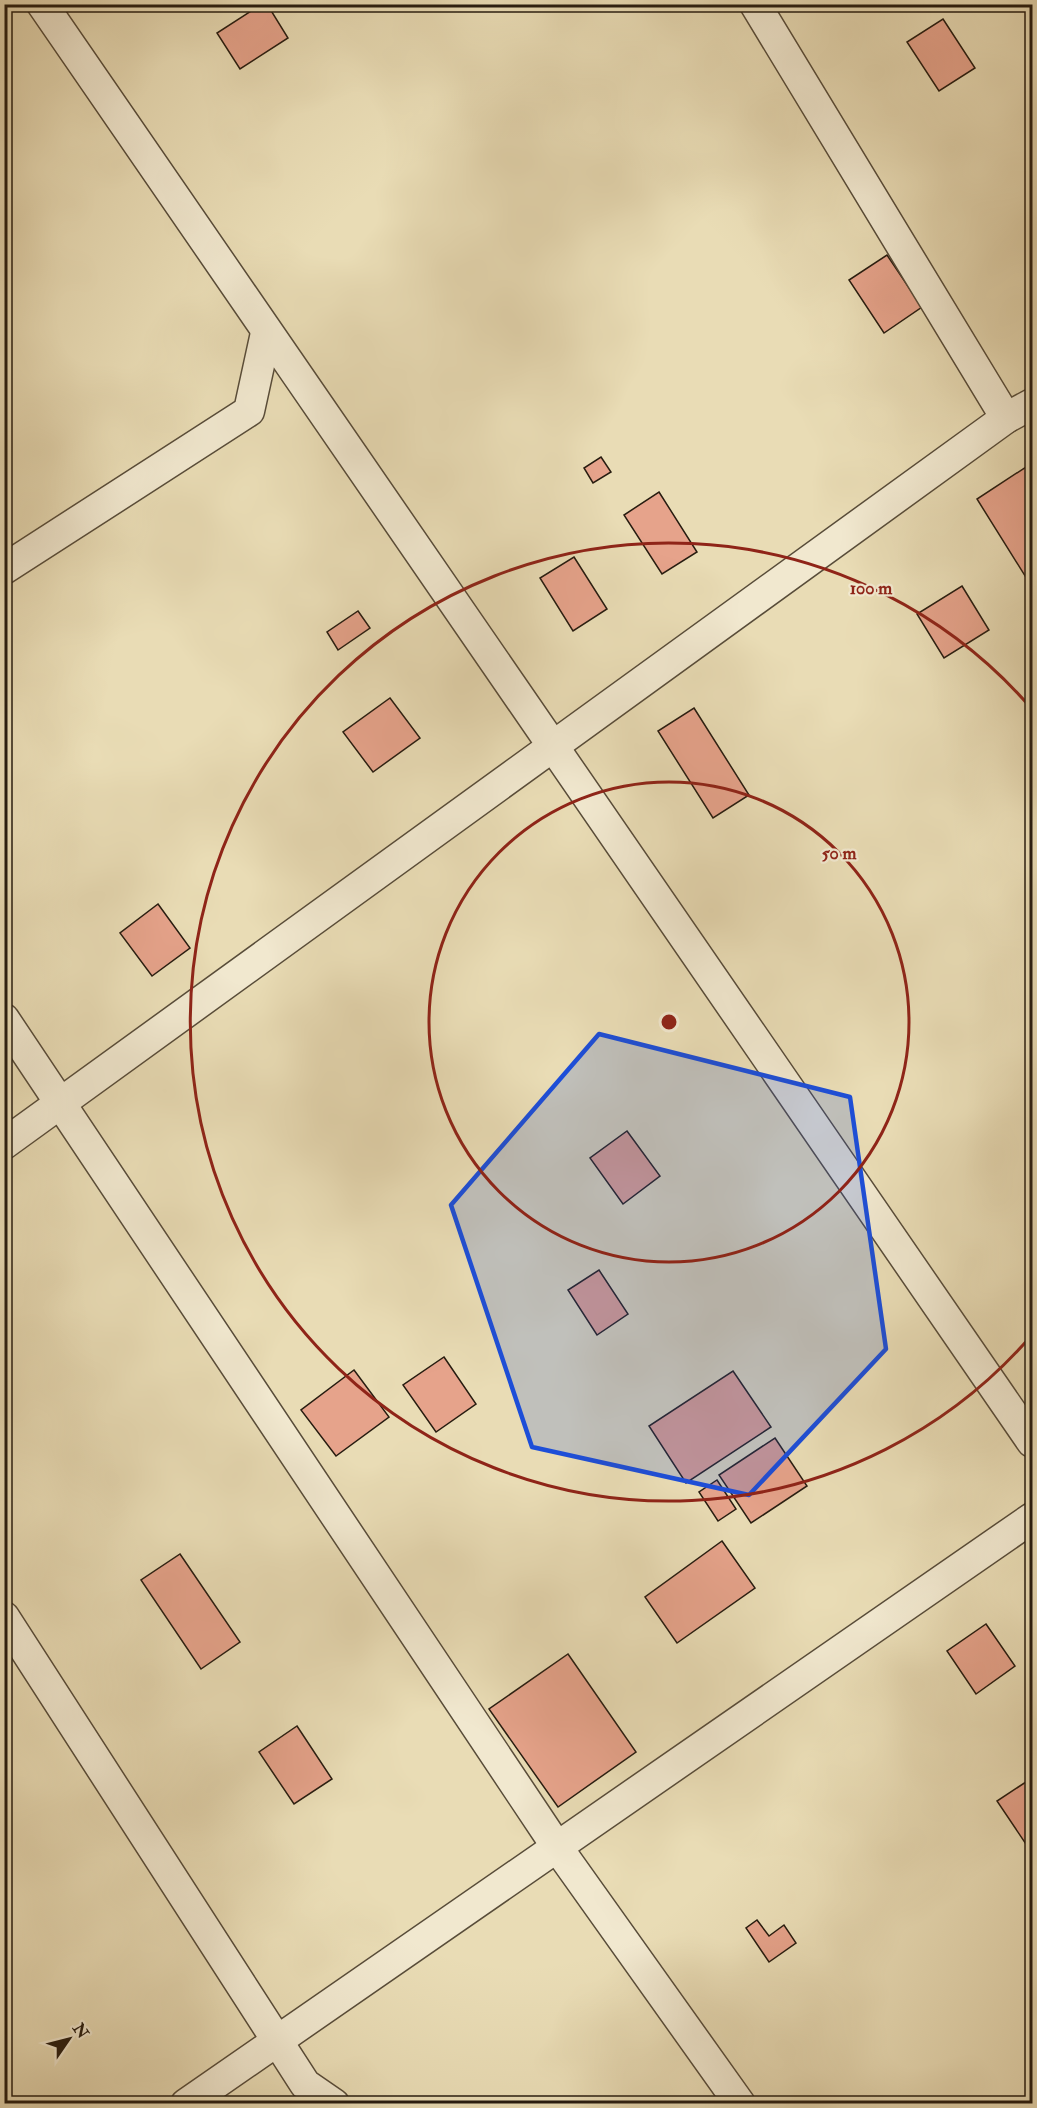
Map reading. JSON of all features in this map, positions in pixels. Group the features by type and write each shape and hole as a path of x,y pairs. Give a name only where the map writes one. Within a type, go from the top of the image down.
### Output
{"street":[{"path":"42,4 266,333 1032,1442"},
{"path":"755,4 1006,418"},
{"path":"4,570 249,411 266,333"},
{"path":"4,1144 1006,418 1032,404"},
{"path":"4,1019 557,1847 740,2103"},
{"path":"186,2103 1032,1518"},
{"path":"4,1617 306,2084 334,2103"}],"highlighted area":[{"path":"599,1034 850,1097 886,1349 749,1495 532,1447 451,1205"}],"building":[{"path":"262,4 267,4 288,38 240,69 217,33"},
{"path":"943,19 975,68 939,91 907,42"},
{"path":"887,255 922,307 884,333 849,280"},
{"path":"601,457 611,472 593,483 584,468"},
{"path":"1026,467 1032,478 1032,587 977,499"},
{"path":"659,492 697,552 662,574 624,515"},
{"path":"574,557 607,609 573,631 540,578"},
{"path":"962,586 989,630 944,658 917,614"},
{"path":"358,611 370,628 338,650 327,632"},
{"path":"390,698 420,738 373,772 343,732"},
{"path":"694,708 749,795 713,818 658,731"},
{"path":"158,904 190,948 152,976 120,933"},
{"path":"627,1131 660,1176 623,1204 590,1158"},
{"path":"599,1270 628,1314 597,1335 568,1290"},
{"path":"444,1357 476,1404 436,1432 403,1385"},
{"path":"354,1370 389,1417 336,1456 301,1410"},
{"path":"733,1371 771,1427 686,1483 649,1426"},
{"path":"775,1438 807,1486 751,1523 719,1475"},
{"path":"717,1480 736,1509 718,1521 699,1492"},
{"path":"722,1541 755,1588 677,1643 645,1597"},
{"path":"180,1554 240,1642 201,1669 141,1580"},
{"path":"986,1624 1015,1666 976,1694 947,1651"},
{"path":"568,1654 636,1752 558,1807 489,1709"},
{"path":"297,1726 332,1779 294,1804 259,1752"},
{"path":"1032,1778 1032,1853 997,1801"},
{"path":"757,1920 769,1936 784,1925 796,1943 769,1962 746,1928"}]}
